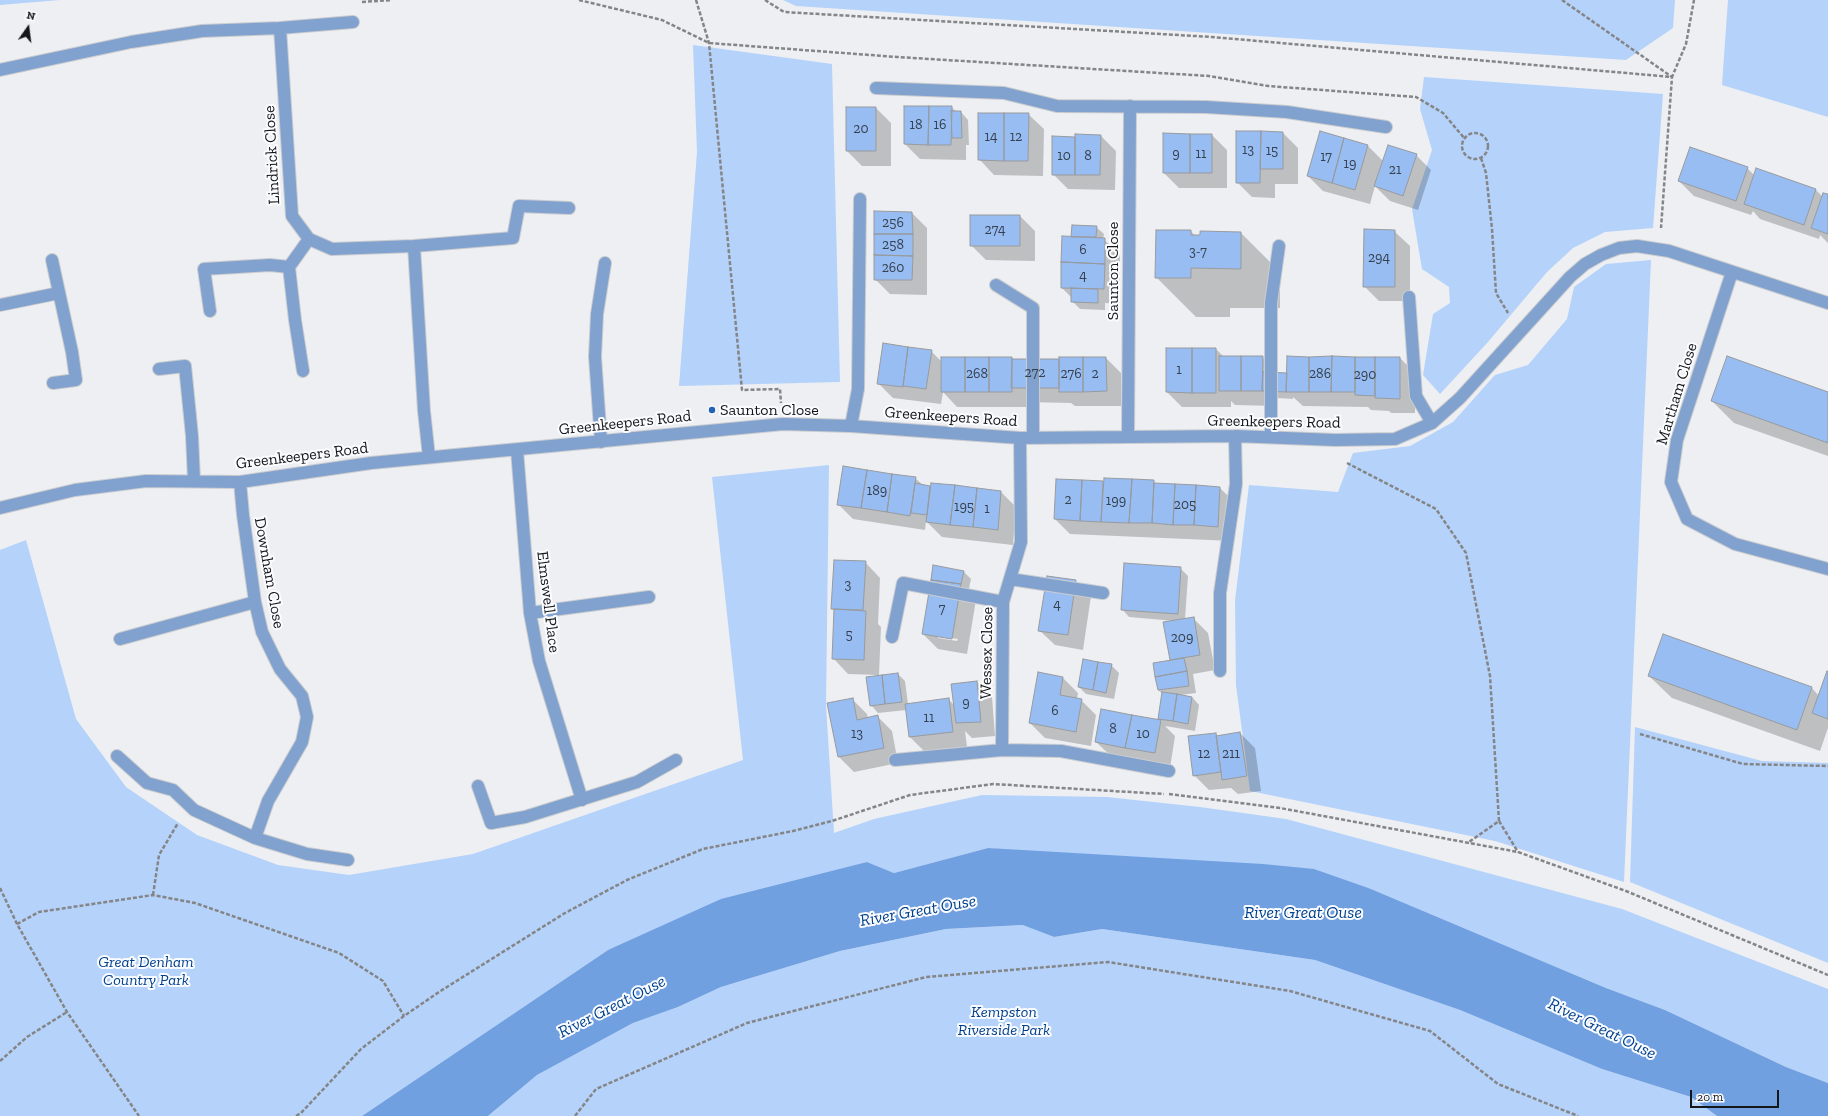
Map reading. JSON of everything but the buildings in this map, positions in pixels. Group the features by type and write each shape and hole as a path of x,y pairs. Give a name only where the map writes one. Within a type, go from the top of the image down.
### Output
{"street":[{"path":"0,70 131,42 202,31 280,28 352,22"},
{"name":"Lindrick Close","path":"280,28 292,216 310,239 332,249 414,246 513,238 519,206 568,208"},
{"path":"876,88 1004,93 1058,106 1206,107 1287,112 1386,128"},
{"name":"Saunton Close","path":"1128,436 1130,106"},
{"path":"851,426 858,389 860,199"},
{"path":"303,370 289,267 310,239"},
{"path":"414,246 424,410 429,457"},
{"path":"1271,438 1271,303 1279,246"},
{"name":"Greenkeepers Road","path":"0,508 75,490 146,481 194,480 240,482 371,463 782,424 851,426 1020,438 1235,436 1335,440 1395,439 1432,423 1460,398 1585,264 1619,248 1637,246 1663,249 1828,303"},
{"path":"52,260 72,352 76,380 53,383"},
{"path":"600,442 596,357 597,314 605,263"},
{"path":"210,311 204,268 270,264 289,267"},
{"name":"Martham Close","path":"1732,272 1677,440 1671,482 1687,519 1734,544 1828,569"},
{"path":"996,285 1033,308 1033,438"},
{"path":"0,305 59,293"},
{"path":"1409,296 1416,396 1432,423"},
{"path":"159,370 185,366 194,480"},
{"path":"1220,671 1220,593 1236,484 1235,436"},
{"name":"Wessex Close","path":"1002,750 1003,602 1021,542 1020,438"},
{"name":"Elmswell Place","path":"517,450 530,613 539,660 582,800"},
{"name":"Downham Close","path":"240,482 255,602 262,632 280,669 302,696 307,717 302,742 268,801 255,838"},
{"path":"1010,579 1103,593"},
{"path":"892,637 903,583 1003,602"},
{"path":"530,613 649,597"},
{"path":"120,639 255,602"},
{"path":"895,760 931,758 1002,750 1061,751 1169,771"},
{"path":"117,756 147,783 173,790 194,810 255,838 307,854 348,860"},
{"path":"478,786 491,823 525,817 637,782 676,760"}],"path":[{"path":"579,0 662,20 708,42 897,57 1209,76 1268,86 1416,97 1442,113 1465,139"},
{"path":"696,0 708,42 742,390 780,389 782,424"},
{"path":"765,0 784,12 1212,37 1672,77"},
{"path":"1562,0 1672,77"},
{"path":"1663,249 1662,224 1672,77 1686,44 1694,0"},
{"path":"1476,134 1483,136 1488,147 1482,158 1473,159 1465,155 1462,147 1468,136 1476,134"},
{"path":"1482,158 1487,180 1496,293 1519,333"},
{"path":"1335,440 1337,458 1436,509 1466,553 1490,676 1499,821 1518,852"},
{"path":"1640,734 1743,764 1828,766"},
{"path":"296,1116 301,1113 361,1049 404,1016 486,962 565,913 627,880 703,849 793,831 910,795 992,784 1182,795 1280,808 1518,852 1626,891 1828,975"},
{"path":"153,895 159,855 183,815 194,810"},
{"path":"1468,843 1499,821"},
{"path":"0,888 17,924 67,1012 139,1116"},
{"path":"17,924 39,912 153,895 195,903 339,953 383,981 404,1016"},
{"path":"575,1116 596,1089 747,1023 926,977 1108,962 1290,991 1430,1031 1498,1084 1578,1116"},
{"path":"0,1061 26,1037 67,1012"}],"green space":[{"path":"0,0 60,0 0,5"},
{"path":"783,0 1675,0 1673,28 1626,60 796,6"},
{"path":"1728,0 1828,0 1828,117 1722,85"},
{"path":"693,45 832,64 840,382 679,386 697,152"},
{"path":"1424,77 1663,94 1653,228 1605,232 1573,248 1547,272 1488,342 1440,394 1423,375 1433,314 1450,303 1449,287 1422,269 1412,209 1432,150 1420,109"},
{"path":"1651,260 1624,882 1495,841 1250,791 1236,685 1235,601 1249,485 1338,492 1353,453 1410,446 1453,422 1495,375 1528,365 1567,319 1574,287 1606,264"},
{"name":"Great Denham Country Park","path":"829,465 826,706 834,833 874,819 982,795 1107,797 1200,807 1286,819 1622,909 1828,989 1828,1083 1786,1067 1665,1010 1606,988 1371,889 988,848 894,873 867,862 608,950 362,1116 0,1116 0,550 26,540 76,719 126,787 197,835 278,865 349,875 473,854 743,760 712,477"},
{"path":"1635,727 1762,761 1828,763 1828,963 1630,882"},
{"name":"Kempston Riverside Park","path":"1024,925 1054,937 1102,929 1315,960 1460,1010 1602,1069 1691,1097 1717,1116 488,1116 537,1075 633,1023 678,1007 721,987 840,951 946,929"}],"water":[{"name":"River Great Ouse","path":"988,848 1263,864 1314,869 1371,889 1606,988 1665,1010 1786,1067 1828,1083 1828,1116 1717,1116 1691,1097 1602,1069 1460,1010 1315,960 1102,929 1054,937 1023,925 946,929 840,951 721,987 678,1007 633,1023 537,1075 488,1116 362,1116 608,950 721,899 867,862 894,873"}],"place":[{"name":"Saunton Close","path":"712,410"}]}
